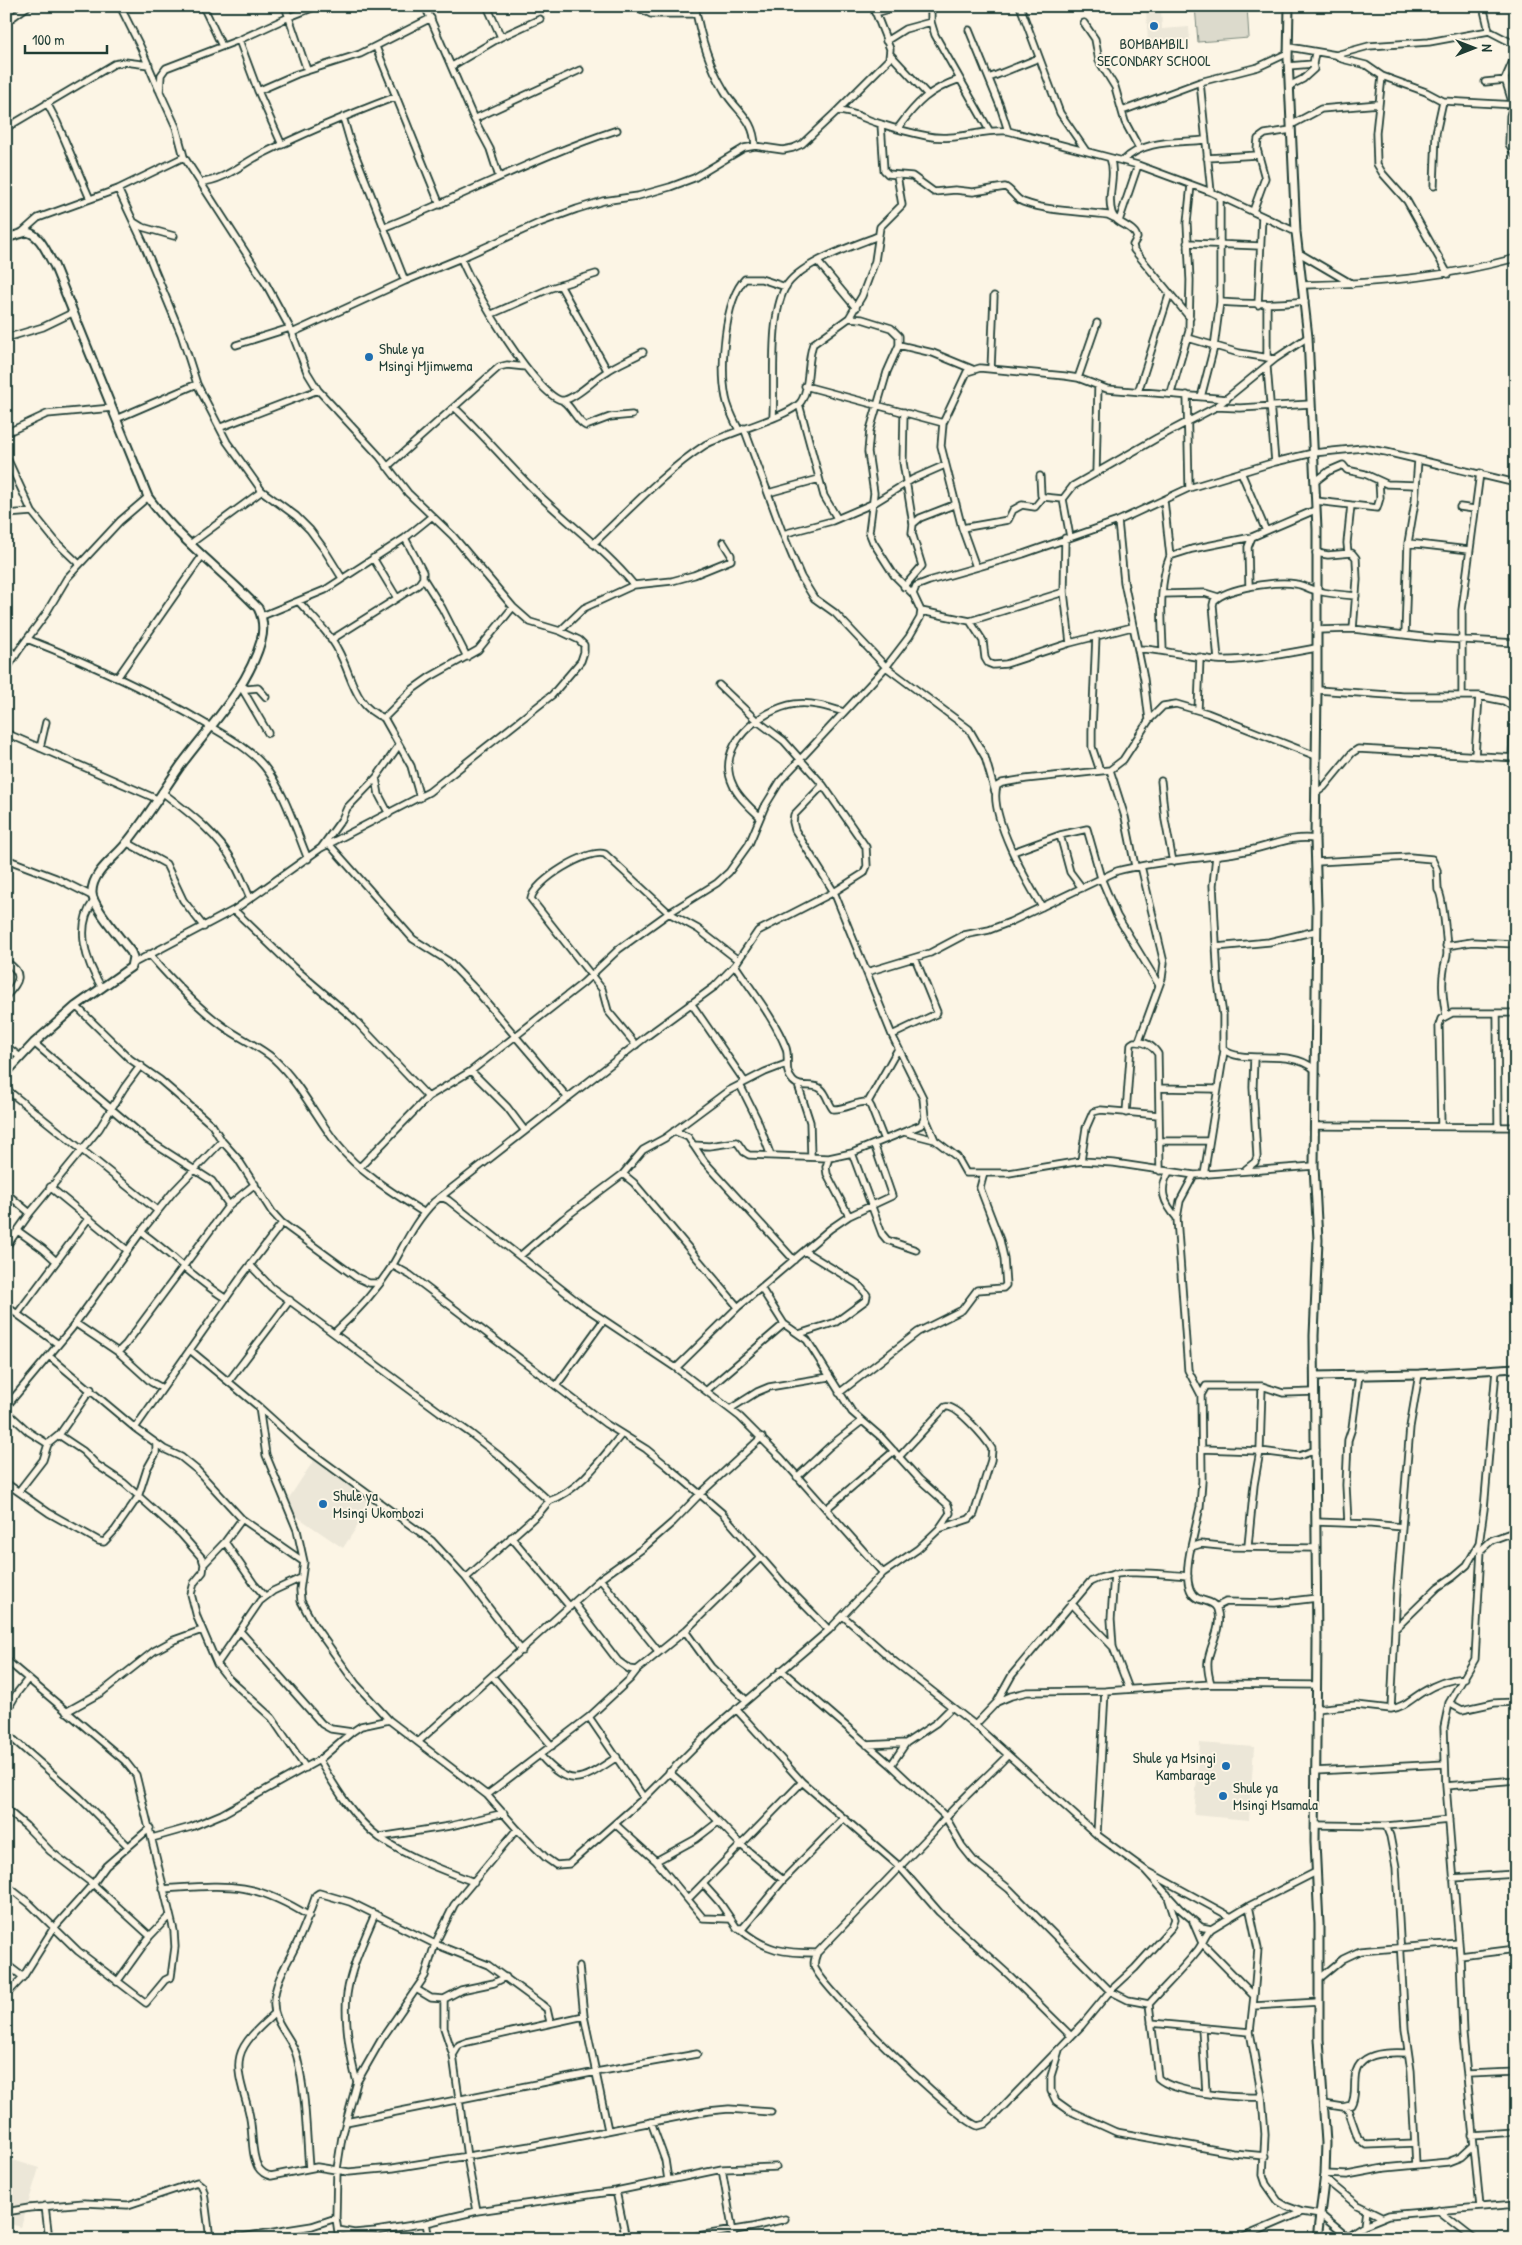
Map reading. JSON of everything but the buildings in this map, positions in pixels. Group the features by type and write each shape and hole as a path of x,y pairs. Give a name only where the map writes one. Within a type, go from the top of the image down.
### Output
{"street":[{"path":"6,22 28,6"},
{"path":"133,6 120,7 149,65 176,127 184,157 266,284 291,330 307,372 318,390 408,493 453,536 513,607 530,622 560,631 580,640 584,645 584,652 580,662 552,695 440,784 420,798 321,848"},
{"path":"203,6 222,46"},
{"path":"285,6 307,70"},
{"path":"160,92 162,75 166,68 239,40 317,6"},
{"path":"425,6 474,119 490,149 499,177"},
{"path":"487,6 501,38"},
{"path":"695,6 703,41 714,68 724,91 752,128 755,146"},
{"path":"901,6 874,10 890,54 927,94"},
{"path":"931,6 931,22 935,35 990,130"},
{"path":"1020,6 1060,113 1086,152"},
{"path":"1289,6 1288,66 1296,232 1308,337 1316,481 1316,648 1318,690 1315,839 1314,1069 1316,1126 1314,1166 1318,1240 1314,1336 1317,1598 1315,1824 1320,1978 1319,2039 1324,2104 1325,2176 1317,2239"},
{"path":"1483,6 1489,31"},
{"path":"639,8 652,14 696,14"},
{"path":"258,91 307,70 344,60 431,18"},
{"path":"452,66 501,38 540,19"},
{"path":"886,41 905,29 931,22"},
{"path":"1084,23 1095,39 1099,61 1115,88 1129,130 1139,148"},
{"path":"969,30 1008,131"},
{"path":"1122,111 1200,82 1258,68 1288,50 1336,55 1370,46 1429,42 1489,31 1516,45"},
{"path":"239,40 258,91 282,145"},
{"path":"376,46 440,206"},
{"path":"1289,86 1311,73 1314,69 1315,53"},
{"path":"236,345 291,330 462,258 530,227 570,212 604,201 638,196 694,178 744,148 755,146 783,150 802,144 866,84 889,59 890,54"},
{"path":"1516,54 1506,80 1514,105 1509,124 1509,144 1516,156"},
{"path":"1336,55 1342,59 1366,65 1382,76 1426,92 1443,101 1514,105"},
{"path":"988,78 1039,58"},
{"path":"6,128 114,64 125,62 149,65"},
{"path":"1288,66 1313,64"},
{"path":"474,119 580,70"},
{"path":"1382,76 1376,142 1377,164 1383,174 1407,201 1448,274"},
{"path":"898,128 914,106 927,94 940,86 960,79"},
{"path":"1484,82 1506,80"},
{"path":"1200,82 1211,192"},
{"path":"201,182 215,180 282,145 343,117 396,97"},
{"path":"1434,186 1436,133 1443,101"},
{"path":"47,103 90,199"},
{"path":"1253,211 1265,178 1258,155 1258,139 1265,134 1291,128 1321,109 1379,104"},
{"path":"836,112 852,113 881,124 946,139 990,130 1008,131 1138,165 1211,192 1296,232"},
{"path":"343,117 350,142 405,281"},
{"path":"881,124 882,164 888,174 912,176 934,192 955,190 973,192 1005,187 1020,201 1064,211 1108,215 1117,220 1137,235 1133,244 1134,250 1169,295 1190,318"},
{"path":"385,227 440,206 571,145 617,130"},
{"path":"1123,161 1139,148 1154,144 1206,140"},
{"path":"1208,158 1258,155"},
{"path":"20,234 38,218 118,189 184,157"},
{"path":"1110,158 1114,172 1111,207 1117,220"},
{"path":"1117,220 1138,165"},
{"path":"593,544 694,453 708,444 799,404 803,398 813,344 850,318 875,261 880,228 902,205 896,175"},
{"path":"1171,393 1188,338 1190,318 1186,223 1191,185"},
{"path":"118,189 181,334 198,384 235,454 262,491 296,516 310,530 342,578"},
{"path":"1201,397 1214,346 1220,302 1220,196"},
{"path":"1258,305 1262,216"},
{"path":"133,222 142,227 174,236"},
{"path":"6,238 31,233 41,243 54,265 148,496 158,510 190,544 244,593 258,608 262,616 261,641 240,685 126,842 102,870 94,884 93,898 84,921 83,938 89,962 102,988"},
{"path":"773,416 774,351 778,314 786,287 797,275 818,262 878,236"},
{"path":"1187,243 1220,246 1260,246"},
{"path":"1300,254 1353,285"},
{"path":"462,258 472,284 526,367 549,394 555,399 570,405 582,424 586,426 610,417 632,414"},
{"path":"1303,285 1353,285 1448,274 1516,258"},
{"path":"818,262 856,308"},
{"path":"492,314 560,285 596,274"},
{"path":"786,287 761,279 745,279 738,286 732,301 725,350 725,395 741,429 801,577 814,598 835,613 886,667 969,729 985,757 995,792 1000,820 1013,852 1042,907"},
{"path":"560,285 608,370"},
{"path":"1138,392 1169,295"},
{"path":"991,369 994,296"},
{"path":"1220,302 1258,305 1304,300"},
{"path":"1267,304 1267,358"},
{"path":"6,338 43,327 72,313"},
{"path":"360,1167 428,1097 471,1071 517,1036 620,949 668,913 717,883 729,872 749,844 760,817 782,780 886,667 920,618 921,611 913,594 904,587 889,568 869,532 874,503 868,452 870,430 877,404 899,346 899,336 891,328 850,318"},
{"path":"1078,378 1097,323"},
{"path":"1070,643 1064,592 1067,538 1063,499 1074,486 1216,407 1275,359 1308,337"},
{"path":"1188,338 1214,346 1275,359"},
{"path":"899,346 933,353 972,369 991,369 1078,378 1107,389 1227,399"},
{"path":"563,401 608,370 643,352"},
{"path":"387,467 499,367 507,365 526,367"},
{"path":"1267,367 1275,462"},
{"path":"972,369 963,376 942,423 941,446 962,528 976,567"},
{"path":"116,419 198,384"},
{"path":"805,386 942,423"},
{"path":"1096,473 1098,386"},
{"path":"221,427 318,390"},
{"path":"1187,395 1189,488"},
{"path":"799,404 824,496 838,518"},
{"path":"1216,407 1270,407 1311,404"},
{"path":"6,433 47,414 112,408"},
{"path":"454,408 474,426 531,488 593,544 634,585"},
{"path":"904,412 903,462 905,484 913,524 912,533 922,566 904,587"},
{"path":"913,594 916,586 920,584 1023,554 1118,521 1189,488 1275,462 1313,454 1363,448 1480,473 1516,483"},
{"path":"6,456 32,512 57,543 79,564"},
{"path":"1405,635 1408,543 1418,460"},
{"path":"1316,481 1329,470 1342,465 1347,470 1366,474 1379,481 1395,485 1416,485"},
{"path":"783,534 838,518 874,503 921,474 945,466"},
{"path":"1241,472 1266,531"},
{"path":"1462,695 1462,610 1480,473"},
{"path":"1040,476 1040,490 1043,497"},
{"path":"768,494 819,479"},
{"path":"1316,501 1378,507 1379,481"},
{"path":"190,544 262,491"},
{"path":"6,670 45,615 67,578 126,515 148,496"},
{"path":"1043,497 1063,499"},
{"path":"962,528 1008,520 1013,510 1022,505 1035,507 1043,497"},
{"path":"1163,650 1161,616 1167,564 1170,556 1164,500"},
{"path":"913,524 920,518 956,504"},
{"path":"1348,553 1347,543 1351,505"},
{"path":"1460,507 1474,509"},
{"path":"1170,556 1192,549 1252,537 1315,510"},
{"path":"6,514 32,512"},
{"path":"262,616 325,590 404,538 431,517"},
{"path":"1118,521 1124,582 1149,709 1149,720"},
{"path":"1249,587 1248,547 1252,537"},
{"path":"404,538 421,565 423,578 442,608 467,657"},
{"path":"560,631 584,608 634,585 672,581 694,575 731,560 731,556 723,542"},
{"path":"1408,543 1469,550"},
{"path":"1316,554 1348,553 1354,554 1356,558 1356,596 1353,629"},
{"path":"117,678 202,556"},
{"path":"373,558 397,598"},
{"path":"331,640 418,585 423,578"},
{"path":"1218,660 1213,613 1214,601 1218,597 1249,587 1292,584 1316,591 1356,596"},
{"path":"921,611 970,621 1064,592"},
{"path":"1163,594 1205,592 1218,597"},
{"path":"299,602 338,649 362,703 374,715 384,718 411,766 420,798"},
{"path":"384,718 413,689 430,676 467,657 484,645 513,607"},
{"path":"970,621 983,641 985,658 988,663 993,665 1006,664 1070,643 1132,627"},
{"path":"1316,630 1353,629 1462,640 1516,643"},
{"path":"1096,636 1092,747 1100,771"},
{"path":"27,639 147,691 234,740 264,767 280,793 308,859"},
{"path":"6,648 16,654"},
{"path":"1138,649 1163,650 1218,660 1292,653 1316,648"},
{"path":"1198,710 1200,657"},
{"path":"1316,793 1324,787 1352,753 1358,749 1514,758 1513,707 1516,673"},
{"path":"240,685 247,689 258,688 266,697"},
{"path":"240,685 268,733"},
{"path":"334,1334 357,1311 392,1266 423,1212 441,1196 714,987 737,963 754,937 764,928 834,892 864,873 868,858 866,847 823,784 802,758 784,741 756,720 719,685"},
{"path":"1318,690 1403,696 1479,696 1499,699 1513,707"},
{"path":"1475,756 1479,696"},
{"path":"760,817 733,786 729,776 731,755 742,732 756,720 780,707 796,704 816,704 844,712"},
{"path":"995,792 997,786 1007,782 1110,770 1123,760 1149,720 1160,708 1170,704 1198,710 1316,756"},
{"path":"40,748 46,722"},
{"path":"6,733 157,799"},
{"path":"6,1073 34,1043 76,1006 128,971 132,964 234,910 308,859 321,848 342,820 347,808 376,778 399,745"},
{"path":"1110,770 1125,817 1164,963 1159,985 1139,1042"},
{"path":"376,778 379,795 390,814"},
{"path":"1161,781 1165,820 1173,862"},
{"path":"823,784 794,815 795,830 834,892 898,1049 923,1098 925,1117 935,1140"},
{"path":"162,792 205,826 233,862 250,898"},
{"path":"1013,852 1060,835 1086,829 1101,878 1117,916 1159,985"},
{"path":"1060,835 1070,872 1082,888"},
{"path":"867,972 915,958 964,936 989,930 1101,878 1138,866 1216,856 1294,839 1315,839"},
{"path":"126,842 166,864 183,900 204,927"},
{"path":"329,844 413,939 456,968 517,1036 568,1098"},
{"path":"636,1045 608,1011 602,989 591,974 579,963 530,899 534,890 542,882 577,859 599,852 610,858 668,913 698,929 737,963 778,1031 786,1049 786,1064 790,1076 798,1085 810,1122 811,1158"},
{"path":"1204,1175 1216,1089 1224,1051 1223,1015 1218,982 1213,877 1216,856"},
{"path":"1316,862 1431,858 1437,870 1438,887 1442,899 1447,954 1444,968 1443,997 1446,1015"},
{"path":"6,859 59,879 93,898 131,952 132,964"},
{"path":"234,910 293,967 353,1018 428,1097"},
{"path":"1216,947 1269,942 1316,931"},
{"path":"1446,946 1472,942 1516,944"},
{"path":"149,954 168,975 220,1024 276,1062 292,1079 338,1145 378,1184 423,1212"},
{"path":"892,1035 938,1012 915,958"},
{"path":"6,962 15,969 19,977 18,983 6,996"},
{"path":"691,1003 742,1083 771,1156"},
{"path":"76,1006 130,1059 141,1065 212,1125 282,1223 356,1277 369,1283 378,1283"},
{"path":"1497,1012 1498,1127"},
{"path":"1441,1126 1439,1025 1446,1015 1452,1013 1516,1013"},
{"path":"1126,1112 1130,1077 1130,1048 1134,1042 1139,1042 1154,1047 1158,1054 1160,1170"},
{"path":"34,1043 148,1140 193,1170 198,1171 212,1182 229,1205"},
{"path":"6,1046 20,1057"},
{"path":"868,1102 898,1049"},
{"path":"1224,1051 1246,1057 1279,1057 1300,1061 1314,1069"},
{"path":"1245,1171 1255,1162 1257,1157 1253,1087 1254,1056"},
{"path":"520,1256 563,1219 623,1174 643,1150 728,1091 786,1064"},
{"path":"6,1247 30,1213 99,1129 110,1108 141,1065"},
{"path":"471,1071 507,1107 525,1131"},
{"path":"798,1085 818,1087 823,1090 833,1109 868,1102"},
{"path":"1159,1088 1216,1089"},
{"path":"6,1089 158,1211"},
{"path":"868,1102 884,1140"},
{"path":"1081,1161 1086,1128 1093,1112 1101,1110 1159,1115"},
{"path":"693,1145 719,1145 737,1142 744,1152 749,1155 829,1158 852,1153 921,1125 925,1117"},
{"path":"1316,1126 1516,1127"},
{"path":"674,1130 688,1137 704,1162 794,1260"},
{"path":"904,1132 935,1140 957,1157 966,1173 1009,1173 1081,1161 1114,1163 1194,1175 1314,1166"},
{"path":"1160,1140 1208,1141"},
{"path":"48,1444 29,1432 6,1409 75,1323 141,1232 193,1170 222,1141"},
{"path":"676,1368 738,1307 804,1251 848,1216 890,1197 892,1194 874,1144"},
{"path":"852,1153 882,1234 887,1240 916,1250"},
{"path":"829,1158 826,1167 827,1174 848,1216"},
{"path":"1169,1172 1163,1186 1163,1196 1167,1206 1177,1218"},
{"path":"839,1393 918,1332 962,1310 977,1290 1003,1288 1006,1285 1004,1258 1000,1240 980,1188 984,1173"},
{"path":"623,1174 634,1184 738,1307"},
{"path":"1194,1175 1180,1201 1177,1218 1188,1370 1201,1395"},
{"path":"118,1352 229,1205 255,1184"},
{"path":"50,1188 127,1250"},
{"path":"6,1193 30,1213"},
{"path":"441,1196 603,1321 640,1342 730,1409 762,1437 883,1573"},
{"path":"18,1313 88,1219"},
{"path":"135,1428 225,1298 282,1223"},
{"path":"18,1231 56,1261"},
{"path":"141,1232 169,1252 192,1275 225,1298"},
{"path":"799,1334 836,1322 866,1300 867,1295 858,1284 804,1251"},
{"path":"250,1265 270,1287 470,1433 535,1486 549,1501"},
{"path":"392,1266 410,1275 621,1435 646,1449 722,1513 829,1630"},
{"path":"259,1407 266,1456 297,1530 304,1562 301,1601 306,1611 356,1684 390,1720 487,1796 546,1858 556,1865 563,1866 569,1864 615,1824 644,1798 691,1749 780,1670 829,1630 883,1573 918,1549 939,1529 950,1513 948,1505 919,1479 894,1451 852,1412 807,1340 784,1324 761,1288"},
{"path":"229,1381 290,1300"},
{"path":"6,1306 58,1344"},
{"path":"556,1386 603,1321"},
{"path":"75,1323 118,1352 151,1382 162,1388"},
{"path":"706,1390 784,1324"},
{"path":"190,1350 229,1381 301,1445 432,1541 466,1578 522,1651"},
{"path":"49,1356 156,1444 181,1456 197,1470 242,1519 304,1562"},
{"path":"1315,1376 1419,1374 1516,1368"},
{"path":"1396,1629 1438,1587 1454,1577 1467,1564 1479,1544 1484,1509 1496,1370"},
{"path":"1391,1709 1410,1427 1419,1374"},
{"path":"1348,1523 1346,1485 1348,1440 1352,1428 1359,1375"},
{"path":"730,1409 757,1392 769,1387 829,1377"},
{"path":"1193,1382 1206,1386 1262,1386 1283,1394 1315,1392"},
{"path":"1206,1386 1201,1395 1200,1507 1191,1547 1188,1576 1191,1593 1196,1598 1216,1607"},
{"path":"1248,1546 1254,1485 1260,1451 1262,1386"},
{"path":"19,1491 43,1460 48,1444 59,1434 91,1389"},
{"path":"899,1457 945,1407 950,1406 956,1408 992,1449 991,1460 974,1514 969,1519 939,1529"},
{"path":"797,1476 830,1446 862,1421"},
{"path":"59,1434 83,1451 97,1465 124,1483 181,1534 204,1564"},
{"path":"466,1578 539,1513 549,1501 559,1497 581,1480 621,1435"},
{"path":"418,1742 493,1677 600,1579 654,1538 762,1437"},
{"path":"6,1483 49,1513 102,1542 107,1540 112,1534 138,1497 147,1469 156,1453 156,1444"},
{"path":"1202,1449 1260,1451 1299,1456 1316,1450"},
{"path":"826,1509 894,1451"},
{"path":"242,1519 225,1542 204,1564 203,1572 194,1583 191,1594 202,1630 217,1664 228,1678 272,1718 306,1768"},
{"path":"1316,1522 1402,1528"},
{"path":"1480,2207 1463,2035 1460,1956 1444,1764 1444,1727 1449,1703 1475,1659 1481,1550 1492,1540 1516,1531"},
{"path":"512,1537 618,1661 629,1669 637,1670"},
{"path":"225,1542 254,1584 265,1596"},
{"path":"1191,1547 1200,1544 1231,1547 1315,1548"},
{"path":"487,1796 588,1717 630,1679 637,1670 685,1631 761,1557"},
{"path":"975,1725 997,1702 1012,1675 1090,1582 1100,1577 1130,1572 1188,1576"},
{"path":"1114,1574 1111,1619 1113,1647 1129,1689"},
{"path":"217,1664 265,1596 302,1578"},
{"path":"600,1579 659,1652"},
{"path":"1216,1607 1226,1602 1275,1603 1317,1598"},
{"path":"1072,1603 1113,1647"},
{"path":"1210,1684 1208,1660 1217,1634 1216,1607"},
{"path":"844,1616 866,1638 975,1725 1007,1756 1097,1835 1145,1870 1193,1922 1211,1929"},
{"path":"66,1712 102,1692 154,1650 174,1640 202,1630"},
{"path":"685,1631 712,1667 746,1700"},
{"path":"240,1632 322,1724 331,1729 352,1732"},
{"path":"6,1660 125,1761 136,1775 170,1915 175,1947 171,1977 165,1980 146,2004 53,1929 30,1904 6,1885"},
{"path":"780,1670 891,1765 945,1816 962,1846 974,1860 1009,1889 1110,1991 1128,2000 1149,2004"},
{"path":"493,1677 552,1746"},
{"path":"1315,1708 1356,1705 1391,1709 1404,1706 1446,1680 1465,1678"},
{"path":"6,1712 16,1693 28,1679"},
{"path":"997,1702 1027,1692 1105,1691 1210,1684 1316,1685"},
{"path":"1097,1835 1105,1691"},
{"path":"1449,1703 1462,1710 1469,1710 1494,1703 1516,1702"},
{"path":"891,1765 906,1743 936,1723 952,1707"},
{"path":"736,1709 802,1782 898,1866 939,1912 1010,1976 1070,2035"},
{"path":"588,1717 644,1798"},
{"path":"152,1838 192,1828 222,1814 320,1760 352,1732 362,1726 390,1720"},
{"path":"6,1732 80,1797 127,1845"},
{"path":"867,1745 906,1743"},
{"path":"540,1755 554,1772 565,1778 574,1779 588,1776 617,1757"},
{"path":"1007,1756 978,1787 945,1816 933,1832 898,1866 817,1953 814,1966 834,1994 888,2050 973,2124 985,2124 1098,2008 1110,1991 1135,1968 1174,1923 1174,1914 1167,1894"},
{"path":"320,1760 338,1792 380,1837 424,1862 474,1882"},
{"path":"1315,1771 1444,1764"},
{"path":"669,1772 683,1784 741,1845 783,1880"},
{"path":"1446,1786 1516,1780"},
{"path":"688,1899 802,1782"},
{"path":"6,1809 26,1826 50,1851 93,1884 150,1936"},
{"path":"380,1837 457,1824 504,1813"},
{"path":"740,1929 783,1880 843,1819"},
{"path":"1315,1824 1386,1826 1449,1820"},
{"path":"656,1861 696,1839 718,1822"},
{"path":"615,1824 656,1861 703,1918 730,1918"},
{"path":"1386,1826 1390,1836 1396,1867 1416,2165"},
{"path":"6,1995 22,1977 53,1929 93,1884 106,1866 127,1845 150,1828"},
{"path":"339,2239 336,2218 337,2169 346,2122 357,2082 381,2040 425,1976 435,1944 454,1905 517,1829"},
{"path":"1145,1870 1231,1917"},
{"path":"1262,2097 1237,2097 1177,2088 1164,2084 1158,2078 1149,2004 1194,1956 1202,1943 1202,1939 1211,1929 1249,1906 1316,1872"},
{"path":"1454,1878 1516,1874"},
{"path":"703,1884 730,1918 755,1942 782,1951 817,1953"},
{"path":"163,1889 223,1885 240,1886 274,1896 309,1916"},
{"path":"309,2168 300,2073 296,2054 274,2014 274,2002 280,1976 309,1916 316,1895 319,1893 350,1902 435,1944 488,1965 547,2009 550,2022"},
{"path":"1249,1906 1258,1949 1250,2032 1262,2097 1265,2156 1263,2175 1272,2193 1286,2206 1302,2212 1321,2215 1348,2237 1364,2225 1382,2217 1399,2213 1516,2204"},
{"path":"357,2082 352,2066 347,1995 360,1951 375,1914"},
{"path":"117,1982 150,1936 170,1915"},
{"path":"1193,1922 1202,1943 1254,1996"},
{"path":"1320,1978 1351,1954 1360,1951 1401,1946 1459,1943"},
{"path":"1460,1956 1516,1949"},
{"path":"6,1964 22,1977"},
{"path":"580,1966 584,2016 608,2130"},
{"path":"416,1989 431,1998 444,1999 462,1990 494,1983 506,1977"},
{"path":"444,1999 444,2028 453,2055 467,2157 477,2211"},
{"path":"1253,2006 1320,2002"},
{"path":"274,2014 252,2036 240,2056 239,2067 250,2117 256,2161 259,2169 270,2176 309,2168 366,2171 467,2157 729,2109 771,2112"},
{"path":"453,2055 459,2045 467,2042 550,2022 584,2016"},
{"path":"1151,2024 1250,2032"},
{"path":"1202,2029 1206,2092"},
{"path":"1059,2048 1054,2063 1051,2090 1056,2101 1070,2111 1116,2132 1239,2154 1265,2156"},
{"path":"1324,2104 1347,2107 1351,2105 1354,2098 1355,2077 1360,2062 1370,2056 1394,2052 1407,2053"},
{"path":"346,2122 596,2072 697,2054"},
{"path":"1468,2074 1516,2072"},
{"path":"1347,2107 1358,2138 1366,2146 1415,2143"},
{"path":"650,2122 665,2160 668,2180"},
{"path":"1472,2135 1516,2132"},
{"path":"1325,2176 1347,2175 1385,2168 1455,2160 1473,2146"},
{"path":"338,2230 354,2233 376,2231 426,2223 477,2211 616,2191 722,2169 776,2167"},
{"path":"722,2169 734,2239"},
{"path":"1325,2176 1353,2202 1382,2217"},
{"path":"6,2212 84,2203 128,2205 197,2182 202,2186 204,2192 210,2239"},
{"path":"616,2191 626,2239"},
{"path":"45,2206 49,2239"},
{"path":"1364,2225 1366,2210"},
{"path":"1438,2210 1475,2239"},
{"path":"1239,2239 1302,2212"},
{"path":"229,2239 312,2226 336,2218"},
{"path":"679,2239 785,2219"},
{"path":"426,2223 429,2239"}],"shaded area":[{"path":"1195,6 1247,6 1249,38 1198,42"},
{"path":"1161,8 1162,29 1189,27 1190,41 1164,43 1163,36 1163,43 1148,43 1146,9"},
{"path":"314,1460 374,1501 343,1548 283,1507"},
{"path":"1200,1743 1254,1747 1249,1820 1194,1815"},
{"path":"6,2158 39,2168 21,2227 6,2223"}],"place":[{"name":"BOMBAMBILI SECONDARY SCHOOL","path":"1154,26"},
{"name":"Shule ya Msingi Mjimwema","path":"369,357"},
{"name":"Shule ya Msingi Ukombozi","path":"323,1504"},
{"name":"Shule ya Msingi Kambarage","path":"1226,1766"},
{"name":"Shule ya Msingi Msamala","path":"1223,1796"}]}
